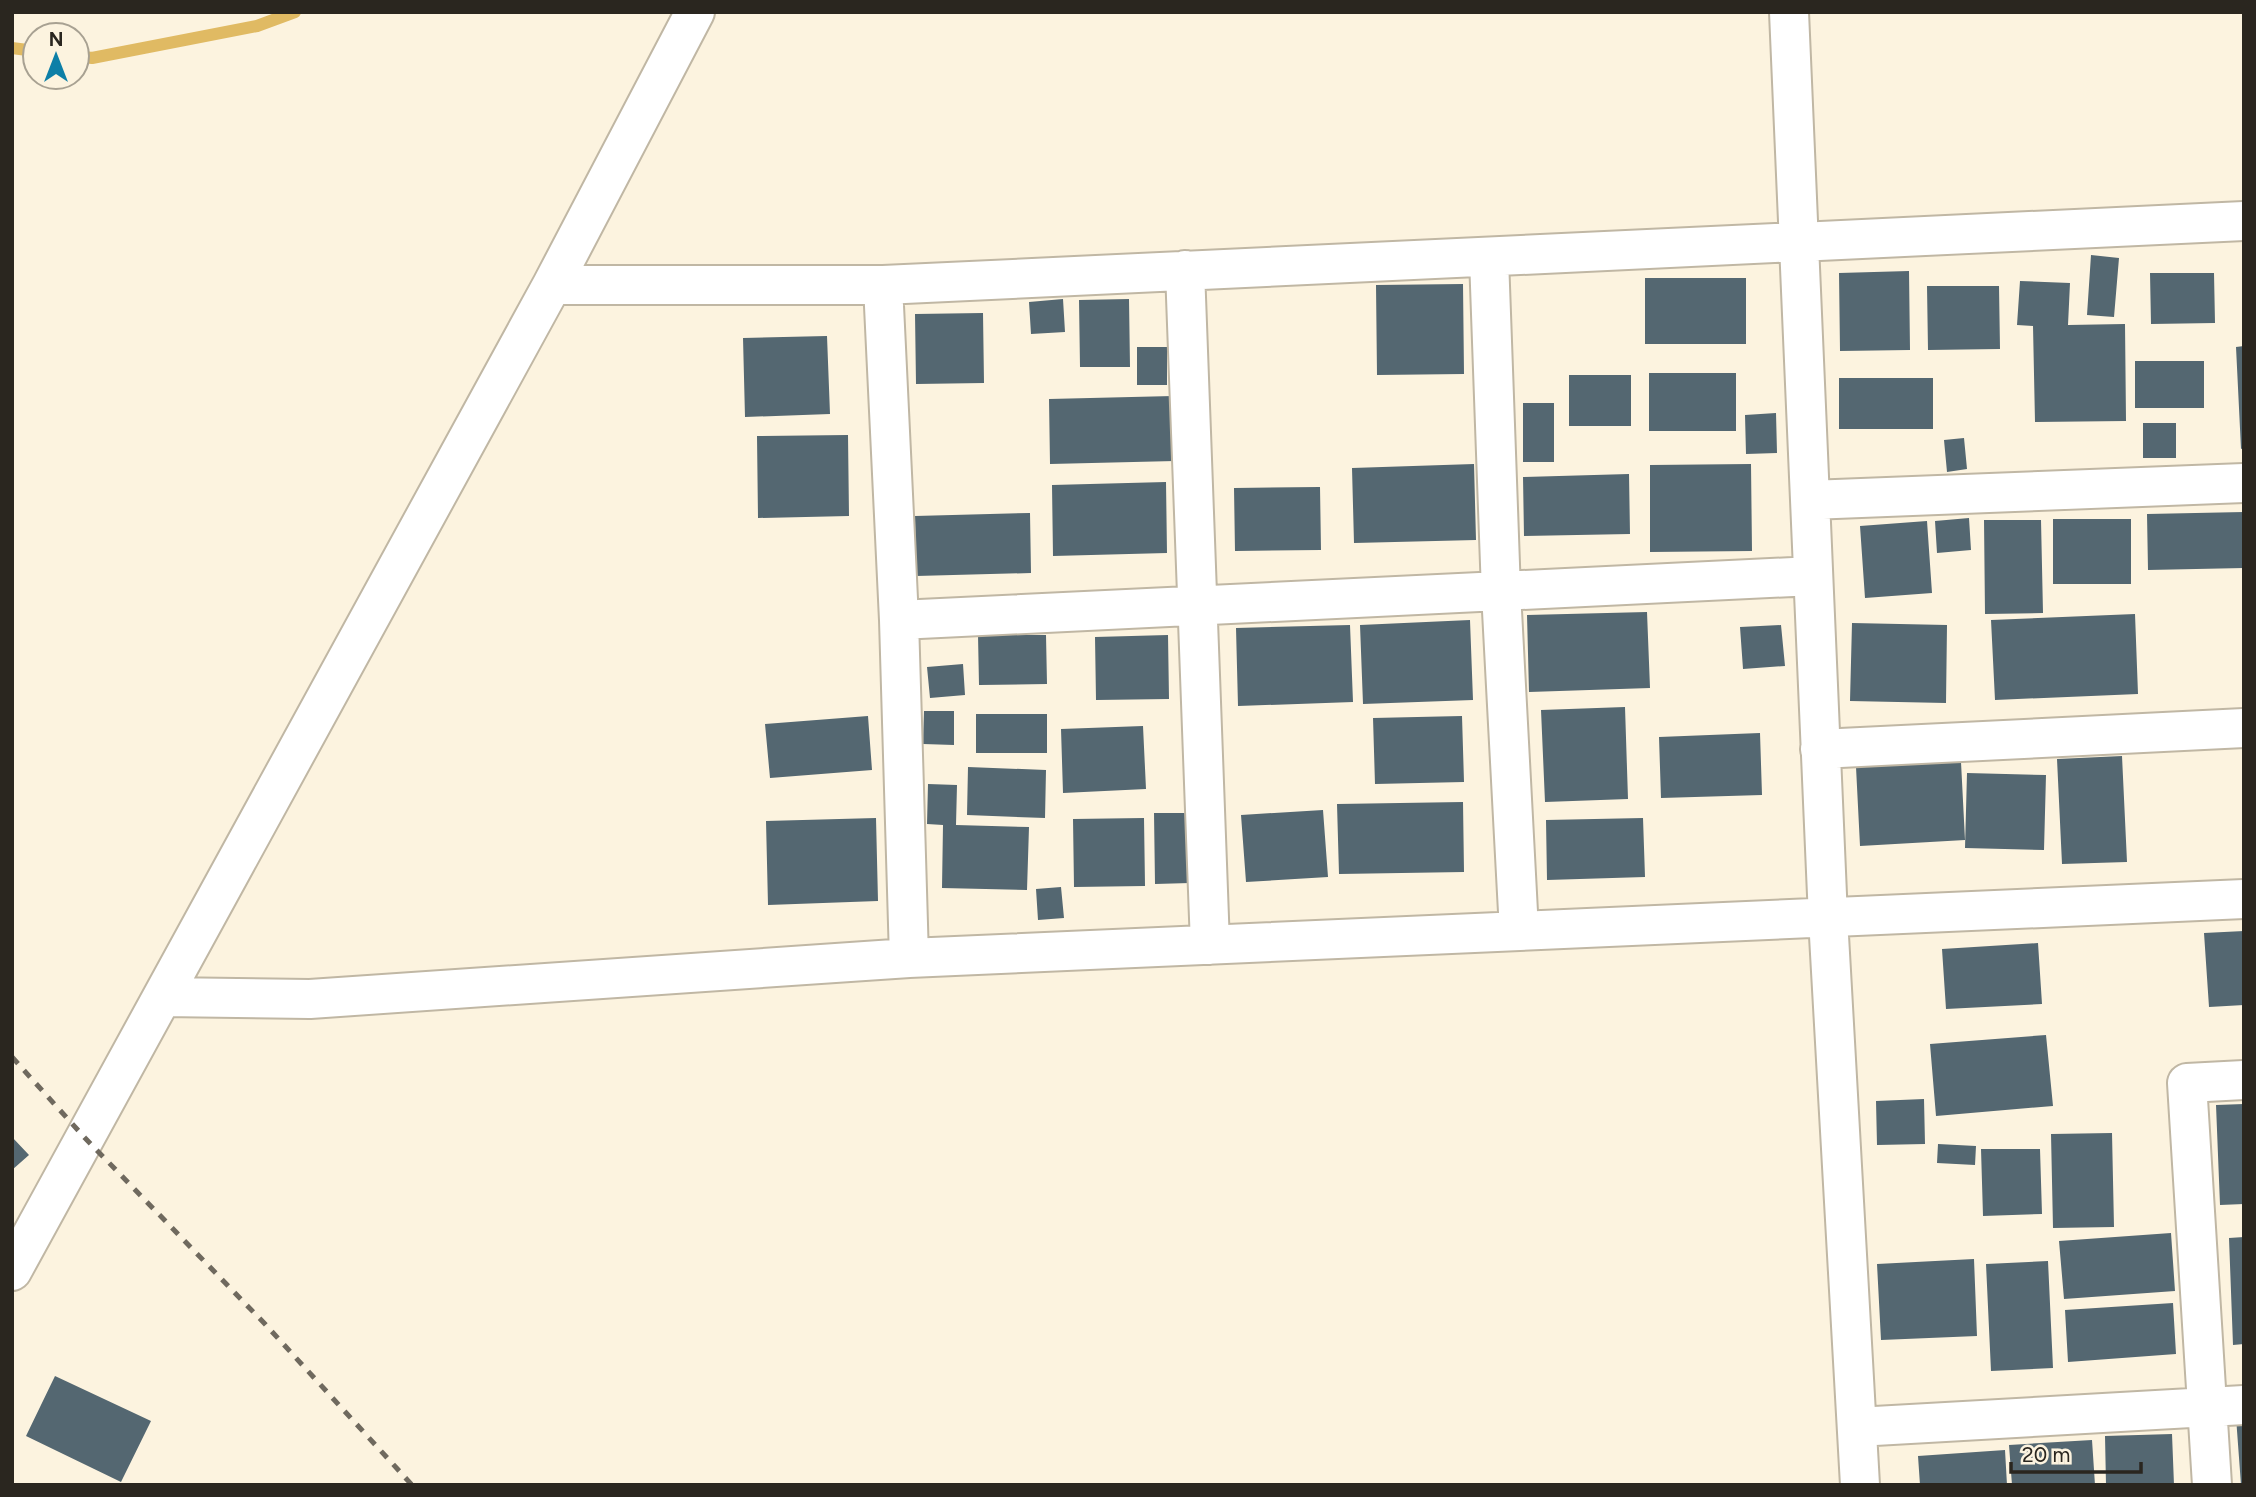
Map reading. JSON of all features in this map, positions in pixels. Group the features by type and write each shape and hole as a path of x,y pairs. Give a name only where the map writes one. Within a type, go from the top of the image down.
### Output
{"street":[{"path":"12,1270 552,285 695,12"},
{"path":"1789,12 1828,918 1860,1485"},
{"path":"552,285 883,285 2244,221"},
{"path":"1489,258 1501,592 1518,931"},
{"path":"1185,270 1210,945"},
{"path":"883,285 899,620 909,958"},
{"path":"1810,500 2244,483"},
{"path":"899,620 1813,576"},
{"path":"1820,749 2244,728"},
{"path":"163,996 310,999 909,958 2244,899"},
{"path":"2212,1485 2226,1406 2187,1083 2244,1080"},
{"path":"1857,1427 2226,1406"}],"building":[{"path":"2091,255 2119,258 2114,317 2087,315"},
{"path":"1909,271 1910,350 1840,351 1839,273"},
{"path":"2150,273 2214,273 2215,323 2151,324"},
{"path":"1645,278 1746,278 1746,344 1645,344"},
{"path":"2020,281 2070,283 2068,325 2125,324 2126,421 2035,422 2033,326 2017,325"},
{"path":"1463,284 1464,374 1377,375 1376,285"},
{"path":"1927,286 1999,286 2000,349 1928,350"},
{"path":"1063,299 1065,332 1031,334 1029,302"},
{"path":"1129,299 1130,367 1080,367 1079,300"},
{"path":"983,313 984,383 916,384 915,314"},
{"path":"827,336 830,414 745,417 743,338"},
{"path":"2244,346 2244,448 2241,449 2236,347"},
{"path":"1137,347 1167,347 1167,385 1137,385"},
{"path":"2135,361 2204,361 2204,408 2135,408"},
{"path":"1649,373 1736,373 1736,431 1649,431"},
{"path":"1569,375 1631,375 1631,426 1569,426"},
{"path":"1839,378 1933,378 1933,429 1839,429"},
{"path":"1173,396 1175,461 1050,464 1049,399"},
{"path":"1523,403 1554,403 1554,462 1523,462"},
{"path":"1776,413 1777,453 1746,454 1745,415"},
{"path":"2143,423 2176,423 2176,458 2143,458"},
{"path":"848,435 849,516 758,518 757,436"},
{"path":"1964,438 1967,469 1947,472 1944,440"},
{"path":"1474,464 1476,540 1354,543 1352,468"},
{"path":"1751,464 1752,551 1650,552 1650,465"},
{"path":"1629,474 1630,534 1524,536 1523,477"},
{"path":"1166,482 1167,553 1053,556 1052,485"},
{"path":"1320,487 1321,550 1235,551 1234,488"},
{"path":"2244,512 2244,568 2148,570 2147,514"},
{"path":"1030,513 1031,573 916,576 915,516"},
{"path":"1969,518 1971,550 1937,553 1935,521"},
{"path":"2053,519 2131,519 2131,584 2053,584"},
{"path":"1984,520 2041,520 2043,613 1985,614"},
{"path":"1927,521 1932,593 1865,598 1860,526"},
{"path":"1647,612 1650,688 1529,692 1527,615"},
{"path":"2135,614 2138,694 1995,700 1991,620"},
{"path":"1470,620 1473,700 1363,704 1360,625"},
{"path":"1852,623 1947,625 1946,703 1850,701"},
{"path":"1350,625 1353,702 1238,706 1236,628"},
{"path":"1781,625 1785,666 1743,669 1740,627"},
{"path":"978,635 1046,635 1047,684 979,685"},
{"path":"1168,635 1169,699 1096,700 1095,637"},
{"path":"963,664 965,695 930,698 927,667"},
{"path":"1625,707 1628,799 1545,802 1541,710"},
{"path":"924,711 954,711 954,745 923,744"},
{"path":"976,714 1047,714 1047,753 976,753"},
{"path":"868,716 872,770 770,778 765,724"},
{"path":"1462,716 1464,782 1375,784 1373,718"},
{"path":"1143,726 1146,789 1063,793 1061,729"},
{"path":"1760,733 1762,795 1661,798 1659,737"},
{"path":"2122,756 2127,862 2062,864 2057,759"},
{"path":"1961,762 1965,840 1860,846 1856,767"},
{"path":"968,767 1046,770 1045,818 967,815"},
{"path":"1967,773 2046,775 2044,850 1965,848"},
{"path":"928,784 957,785 956,825 1029,827 1027,890 942,888 943,825 927,824"},
{"path":"1463,802 1464,872 1339,874 1337,804"},
{"path":"1323,810 1328,877 1246,882 1241,815"},
{"path":"1154,813 1189,813 1190,883 1155,884"},
{"path":"876,818 878,901 768,905 766,821"},
{"path":"1144,818 1145,886 1074,887 1073,819"},
{"path":"1643,818 1645,877 1547,880 1546,820"},
{"path":"1061,887 1064,918 1038,920 1036,889"},
{"path":"2244,931 2244,1005 2209,1007 2204,933"},
{"path":"2038,943 2042,1004 1946,1009 1942,949"},
{"path":"2046,1035 2053,1106 1936,1116 1930,1044"},
{"path":"1924,1099 1925,1144 1877,1145 1876,1101"},
{"path":"2244,1104 2244,1204 2220,1205 2216,1105"},
{"path":"2112,1133 2114,1227 2053,1228 2051,1134"},
{"path":"12,1137 29,1155 12,1170"},
{"path":"1938,1144 1976,1146 1975,1165 1937,1163"},
{"path":"1981,1149 2040,1149 2042,1214 1983,1216"},
{"path":"2171,1233 2175,1291 2064,1299 2059,1241"},
{"path":"2244,1237 2244,1344 2233,1345 2229,1238"},
{"path":"1974,1259 1977,1336 1881,1340 1877,1264"},
{"path":"2048,1261 2053,1368 1991,1371 1986,1264"},
{"path":"2173,1303 2176,1354 2068,1362 2065,1310"},
{"path":"55,1376 151,1421 121,1482 26,1436"},
{"path":"2244,1416 2244,1485 2241,1485 2236,1417"},
{"path":"2172,1434 2174,1485 2106,1485 2105,1436"},
{"path":"2092,1440 2095,1485 2012,1485 2009,1445"},
{"path":"2005,1450 2007,1485 1920,1485 1918,1456"}],"waterway":[{"path":"91,58 257,26 295,12"},
{"path":"12,48 21,49"}],"railway":[{"path":"12,1057 85,1138 265,1324 412,1485"}]}
